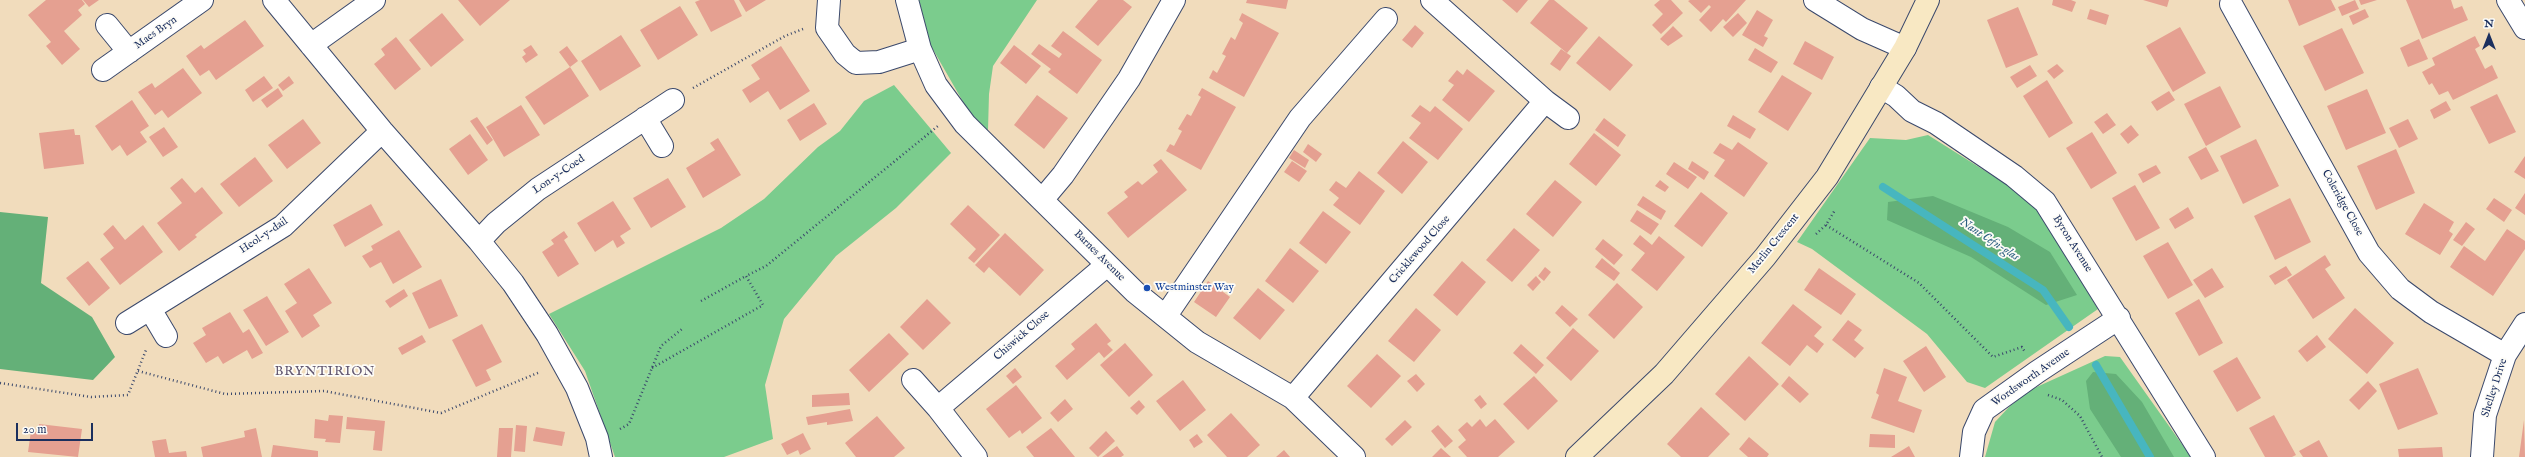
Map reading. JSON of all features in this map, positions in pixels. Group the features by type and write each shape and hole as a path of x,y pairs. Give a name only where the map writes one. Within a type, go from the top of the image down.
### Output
{"street":[{"name":"Maes Bryn","path":"102,70 202,0"},
{"path":"274,0 382,131 479,241 513,283 547,334 577,388 599,447"},
{"path":"311,45 374,0"},
{"path":"829,0 827,28 845,54 856,63 879,62 920,48"},
{"name":"Barnes Avenue","path":"907,0 920,48 936,85 965,124 1135,292 1168,317 1197,342 1293,398 1354,457"},
{"path":"1042,200 1063,175 1129,79 1174,0"},
{"path":"1432,0 1545,101 1568,118"},
{"path":"1815,0 1862,29 1905,48"},
{"name":"Merlin Crescent","path":"1577,457 1664,374 1765,257 1827,177 1905,48 1928,0"},
{"path":"2508,0 2525,28"},
{"name":"Coleridge Close","path":"2231,4 2369,253 2400,289 2425,307 2505,355"},
{"path":"1168,317 1169,311 1300,118 1386,19"},
{"name":"Maes Bryn","path":"107,25 129,52"},
{"name":"Byron Avenue","path":"1881,87 1896,96 1912,111 1936,124 2014,176 2045,202 2119,318 2204,457"},
{"name":"Lon-y-Coed","path":"479,241 496,223 538,189 673,100"},
{"name":"Cricklewood Close","path":"1293,398 1545,101"},
{"path":"645,118 662,146"},
{"name":"Heol-y-dail","path":"127,324 158,322 283,226 382,131"},
{"name":"Chiswick Close","path":"938,408 1107,265"},
{"name":"Wordsworth Avenue","path":"1971,457 1974,432 1984,410 2037,372 2119,318"},
{"name":"Shelley Drive","path":"2482,457 2485,415 2505,355 2525,324"},
{"path":"913,380 938,408 976,457"}],"path":[{"path":"673,100 785,36 811,26 827,28"},
{"path":"701,301 766,266 955,112"},
{"path":"1826,225 1920,283 1993,357 2022,348 2037,372 2046,394 2062,400 2080,416 2102,457"},
{"path":"652,368 762,305 746,276"},
{"path":"0,383 91,397 128,395 158,322"},
{"path":"599,447 629,424 661,346 682,329"},
{"path":"138,371 225,394 324,391 441,413 563,363"}],"green space":[{"path":"919,0 1037,0 993,66 989,94 988,130 974,121 931,46"},
{"path":"894,85 951,153 896,208 836,256 784,319 765,385 773,439 724,457 615,457 585,371 549,314 721,228 764,199 818,147 840,131 864,101"},
{"path":"1928,135 2033,201 2098,309 1985,388 1967,382 1927,334 1812,249 1797,242 1870,138 1906,140"},
{"path":"1933,196 2008,227 2050,252 2077,295 2046,305 1971,257 1887,220 1888,202"},
{"path":"0,212 48,217 41,283 92,317 115,357 93,380 0,369"},
{"path":"2105,356 2120,357 2191,457 1985,457 1995,422 2010,406 2030,390"},
{"path":"2093,372 2116,374 2142,402 2174,457 2121,457 2090,409 2086,381"}],"building":[{"path":"46,0 82,0 85,4 78,10 82,15 64,31 80,49 62,65 46,46 51,42 28,15"},
{"path":"83,0 99,0 89,7"},
{"path":"458,0 510,0 480,26"},
{"path":"700,0 734,0 742,16 711,32 695,2"},
{"path":"739,0 766,0 746,12"},
{"path":"1098,0 1123,0 1132,7 1098,46 1075,27"},
{"path":"1247,0 1288,0 1286,9 1246,3"},
{"path":"1502,0 1528,0 1517,13"},
{"path":"1549,0 1554,0 1588,28 1567,53 1530,23"},
{"path":"1660,0 1671,0 1683,13 1661,34 1652,25 1663,14 1654,5"},
{"path":"1746,0 1726,22 1723,19 1711,32 1699,20 1711,7 1709,5 1701,13 1688,1"},
{"path":"2053,0 2071,0 2076,2 2072,12 2052,5"},
{"path":"2143,0 2169,0 2167,7"},
{"path":"2288,0 2331,0 2336,10 2299,26"},
{"path":"2355,0 2359,9 2342,16 2338,7"},
{"path":"2359,0 2377,0 2361,5"},
{"path":"2406,0 2451,0 2454,9 2462,6 2468,20 2422,39"},
{"path":"680,6 698,35 658,60 640,30"},
{"path":"2018,7 2038,55 2006,68 1987,20"},
{"path":"2090,9 2109,15 2106,25 2087,19"},
{"path":"2365,9 2369,17 2353,25 2349,16"},
{"path":"1757,10 1773,20 1764,36 1768,38 1763,47 1742,35"},
{"path":"442,13 464,40 431,67 409,40"},
{"path":"1242,13 1279,33 1244,97 1209,78 1213,70 1217,73 1226,56 1222,54 1231,37 1235,40 1243,23 1239,20"},
{"path":"1738,13 1747,23 1733,37 1723,27"},
{"path":"245,20 264,46 216,80 209,70 200,76 186,56 201,45 204,49"},
{"path":"1415,25 1424,33 1412,48 1402,40"},
{"path":"1673,26 1683,36 1668,46 1660,39"},
{"path":"2180,27 2206,73 2173,92 2146,46"},
{"path":"2342,28 2364,73 2325,91 2303,46"},
{"path":"1063,31 1102,60 1077,94 1048,72 1051,69 1031,54 1039,44 1059,58 1062,54 1051,46"},
{"path":"621,35 641,66 600,91 581,61"},
{"path":"1599,36 1633,65 1610,91 1576,63"},
{"path":"2475,36 2480,46 2475,49 2485,69 2492,65 2498,78 2453,100 2448,91 2439,95 2432,83 2429,85 2422,72 2435,65 2432,58"},
{"path":"396,37 421,69 395,90 374,64 385,55 381,49"},
{"path":"2419,39 2428,59 2408,67 2400,48"},
{"path":"1805,41 1834,57 1822,80 1793,64"},
{"path":"531,45 538,55 526,63 522,57 526,54 523,50"},
{"path":"1014,45 1041,66 1026,84 1000,63"},
{"path":"567,46 578,61 570,67 559,52"},
{"path":"781,46 810,91 780,110 768,91 750,103 742,90 760,79 751,65"},
{"path":"1755,48 1778,62 1771,73 1748,60"},
{"path":"1561,49 1571,56 1560,71 1550,64"},
{"path":"2057,64 2064,71 2054,79 2047,71"},
{"path":"2030,65 2037,76 2017,88 2010,77"},
{"path":"570,67 589,96 544,125 525,97"},
{"path":"183,68 202,93 168,118 162,110 155,115 138,92 152,83 155,88"},
{"path":"1467,69 1495,91 1469,122 1442,100 1454,85 1448,81 1457,70 1463,75"},
{"path":"1782,75 1812,93 1788,131 1758,112"},
{"path":"264,76 273,88 253,102 245,90"},
{"path":"289,76 294,83 283,91 278,85"},
{"path":"2047,80 2073,123 2049,138 2023,96"},
{"path":"2220,86 2241,127 2206,146 2184,104"},
{"path":"278,88 283,96 267,108 261,100"},
{"path":"1202,88 1236,107 1201,170 1166,151 1170,144 1174,146 1182,131 1178,129 1187,114 1191,116 1201,97 1198,95"},
{"path":"2367,89 2386,133 2346,150 2327,106"},
{"path":"2169,91 2175,100 2157,111 2151,102"},
{"path":"2497,94 2516,132 2489,144 2470,107"},
{"path":"1037,95 1068,118 1044,149 1014,125"},
{"path":"132,100 149,126 140,132 147,142 127,156 120,145 112,151 95,126"},
{"path":"2446,101 2451,110 2434,119 2430,110"},
{"path":"814,103 827,124 800,141 787,120"},
{"path":"521,105 540,135 504,157 486,127"},
{"path":"1420,105 1430,112 1435,106 1463,129 1438,160 1409,138 1421,123 1411,116"},
{"path":"2107,113 2116,125 2103,134 2094,122"},
{"path":"1733,115 1756,129 1750,139 1727,126"},
{"path":"477,117 493,140 487,145 470,121"},
{"path":"1604,118 1626,135 1618,147 1595,130"},
{"path":"303,119 321,143 287,169 268,145"},
{"path":"2408,119 2418,139 2399,148 2389,128"},
{"path":"2131,125 2139,135 2128,144 2120,134"},
{"path":"164,127 178,147 163,157 149,137"},
{"path":"74,129 75,135 80,135 84,164 44,169 39,133"},
{"path":"2092,132 2117,173 2091,189 2066,148"},
{"path":"1594,133 1621,155 1596,186 1569,164"},
{"path":"470,134 488,160 468,175 449,149"},
{"path":"718,138 741,175 703,198 686,168 715,150 710,143"},
{"path":"2256,139 2279,186 2243,204 2220,156"},
{"path":"1403,141 1428,162 1402,194 1377,173"},
{"path":"1738,142 1768,163 1744,197 1714,176 1725,160 1713,153 1720,143 1732,150"},
{"path":"1308,144 1322,154 1316,162 1303,152"},
{"path":"2206,147 2219,171 2201,180 2188,157"},
{"path":"2396,149 2415,193 2376,210 2357,166"},
{"path":"1294,150 1309,160 1305,168 1289,158"},
{"path":"2525,156 2525,179 2514,172"},
{"path":"255,157 273,181 239,207 220,184"},
{"path":"1161,159 1187,190 1128,238 1107,213 1128,197 1124,192 1138,181 1142,185 1158,172 1153,165"},
{"path":"1292,161 1307,171 1299,182 1284,172"},
{"path":"1692,161 1709,172 1704,180 1688,169"},
{"path":"1674,162 1697,177 1688,189 1666,174"},
{"path":"2156,165 2161,173 2143,183 2138,174"},
{"path":"1359,171 1385,191 1360,225 1333,205 1339,198 1329,190 1336,181 1346,188"},
{"path":"182,178 195,193 202,187 223,213 195,235 197,237 179,251 157,223 182,203 170,188"},
{"path":"668,178 686,207 651,228 633,198"},
{"path":"1555,180 1582,202 1553,237 1526,214"},
{"path":"1660,180 1669,187 1665,192 1655,186"},
{"path":"2135,185 2160,228 2136,241 2112,198"},
{"path":"1701,192 1728,213 1702,247 1674,226"},
{"path":"2525,193 2525,215 2515,208"},
{"path":"1643,196 1666,211 1661,220 1637,205"},
{"path":"2290,198 2311,242 2275,260 2254,216"},
{"path":"2494,198 2512,210 2504,222 2486,209"},
{"path":"613,201 631,229 620,236 625,243 617,248 613,240 595,252 577,223"},
{"path":"2424,203 2454,222 2449,231 2453,234 2440,255 2405,234"},
{"path":"371,204 383,225 345,247 333,225"},
{"path":"968,205 1000,235 974,263 968,258 976,249 950,224"},
{"path":"2188,207 2194,218 2175,229 2169,219"},
{"path":"1637,210 1659,224 1651,235 1630,221"},
{"path":"1323,211 1351,232 1326,264 1299,243"},
{"path":"2466,222 2475,229 2462,246 2453,240"},
{"path":"113,225 125,240 143,225 163,252 120,285 100,259 114,248 103,234"},
{"path":"1514,228 1540,250 1512,282 1486,260"},
{"path":"2507,229 2525,241 2525,249 2493,296 2450,267 2464,246 2485,261"},
{"path":"399,230 422,267 393,284 381,262 370,268 362,256 373,250 371,246"},
{"path":"564,231 568,237 564,240 579,264 558,277 542,252 554,244 551,240"},
{"path":"1005,233 1044,270 1020,296 989,267 984,273 975,265"},
{"path":"1640,235 1652,245 1659,236 1685,257 1657,291 1631,270 1645,253 1633,244"},
{"path":"1603,239 1623,255 1614,265 1595,249"},
{"path":"2168,242 2193,285 2168,299 2143,256"},
{"path":"1290,248 1319,271 1293,303 1265,281"},
{"path":"2325,255 2331,265 2325,269 2345,298 2313,319 2287,280"},
{"path":"1602,258 1620,273 1614,281 1595,267"},
{"path":"88,261 110,288 89,306 66,278"},
{"path":"1462,261 1486,282 1457,316 1433,295"},
{"path":"2286,266 2292,275 2275,285 2269,276"},
{"path":"1545,267 1551,272 1544,281 1538,276"},
{"path":"309,268 332,303 313,315 320,326 302,338 285,311 297,303 284,284"},
{"path":"1819,268 1856,294 1841,315 1804,290"},
{"path":"2212,268 2224,287 2205,298 2193,280"},
{"path":"1536,276 1541,282 1533,291 1527,285"},
{"path":"441,279 458,316 429,329 412,293"},
{"path":"1208,281 1230,297 1216,317 1194,302"},
{"path":"1617,283 1643,307 1614,339 1588,315"},
{"path":"1258,288 1285,310 1260,340 1233,318"},
{"path":"404,289 408,296 390,308 385,301"},
{"path":"267,296 289,332 266,346 243,310"},
{"path":"927,299 951,323 923,350 900,327"},
{"path":"2199,299 2223,343 2199,356 2175,313"},
{"path":"1793,304 1822,327 1814,336 1824,344 1817,353 1807,345 1790,366 1761,343"},
{"path":"1562,305 1578,319 1570,327 1555,313"},
{"path":"1416,308 1441,330 1414,362 1388,341"},
{"path":"2355,308 2394,343 2367,374 2328,339"},
{"path":"230,312 243,333 249,329 263,353 252,359 247,350 223,364 218,356 206,363 193,343 206,335 202,328"},
{"path":"1848,320 1862,330 1854,340 1864,348 1855,358 1832,340"},
{"path":"1096,323 1111,341 1107,344 1113,350 1104,358 1099,352 1067,380 1055,366 1075,349 1071,344"},
{"path":"482,324 502,362 486,370 491,380 476,387 452,340"},
{"path":"1573,328 1599,351 1571,381 1546,358"},
{"path":"889,333 909,354 869,392 849,370"},
{"path":"422,335 426,342 402,355 398,348"},
{"path":"2317,335 2326,347 2307,362 2298,351"},
{"path":"1125,343 1153,375 1129,397 1100,365"},
{"path":"1521,344 1544,365 1536,374 1513,353"},
{"path":"1926,346 1946,377 1924,392 1903,361"},
{"path":"1377,354 1401,376 1371,408 1347,386"},
{"path":"1749,356 1779,384 1745,421 1715,394"},
{"path":"2237,357 2261,398 2237,412 2213,371"},
{"path":"1015,368 1022,377 1013,384 1006,376"},
{"path":"1884,368 1907,377 1898,401 1922,410 1914,433 1871,418 1879,395 1876,393"},
{"path":"2418,368 2438,414 2398,430 2379,384"},
{"path":"1416,374 1425,384 1417,392 1407,381"},
{"path":"1534,376 1558,401 1528,430 1503,404"},
{"path":"1789,376 1809,394 1800,403 1781,386"},
{"path":"1183,380 1206,410 1180,431 1156,401"},
{"path":"2368,381 2377,391 2359,410 2349,400"},
{"path":"1016,385 1042,418 1022,434 1020,430 1009,438 986,409"},
{"path":"849,393 850,405 812,407 812,395"},
{"path":"1480,395 1487,404 1481,409 1474,400"},
{"path":"1065,399 1073,409 1058,422 1050,413"},
{"path":"1139,400 1145,407 1137,415 1130,408"},
{"path":"1701,407 1730,434 1708,457 1681,457 1667,444"},
{"path":"850,409 853,421 827,425 827,422 808,425 806,417"},
{"path":"1231,413 1260,445 1247,457 1227,457 1207,435"},
{"path":"329,415 343,416 340,443 325,442 326,439 314,438 315,419 328,421"},
{"path":"2274,415 2296,455 2292,457 2265,457 2249,428"},
{"path":"877,416 905,448 894,457 856,457 845,443"},
{"path":"347,417 385,421 382,451 373,450 375,431 346,429"},
{"path":"1480,419 1486,427 1495,419 1515,442 1498,457 1467,457 1458,447 1466,440 1458,430 1467,422 1472,427"},
{"path":"1405,420 1412,427 1392,446 1385,439"},
{"path":"2524,420 2525,457 2519,457"},
{"path":"39,424 82,429 78,457 28,452 31,431 38,432"},
{"path":"516,425 527,426 525,452 514,451"},
{"path":"1438,425 1453,441 1445,448 1431,431"},
{"path":"536,427 565,432 562,446 533,441"},
{"path":"256,428 262,457 203,457 201,447 245,437 244,431"},
{"path":"499,428 513,428 511,457 497,457"},
{"path":"1051,428 1075,457 1034,457 1026,447"},
{"path":"1106,431 1115,441 1098,457 1089,448"},
{"path":"803,433 811,449 800,455 798,450 787,455 781,444"},
{"path":"1197,434 1203,442 1194,448 1189,440"},
{"path":"1870,434 1895,435 1895,448 1869,447"},
{"path":"1749,437 1769,454 1767,457 1748,457 1739,449"},
{"path":"166,439 169,453 186,451 187,457 155,457 152,441"},
{"path":"2319,440 2328,457 2303,457 2299,451"},
{"path":"273,445 318,451 318,457 271,457"},
{"path":"1117,446 1124,455 1121,457 1102,457"},
{"path":"1909,446 1915,457 1891,457"},
{"path":"2442,447 2443,457 2399,457 2398,449"},
{"path":"1441,448 1451,457 1432,457"},
{"path":"1284,450 1290,457 1276,457"}],"waterway":[{"name":"Nant Cefn-glas","path":"1883,187 2043,290 2069,327"},
{"name":"Nant Cefn-glas","path":"2096,365 2150,457"}],"place":[{"name":"Westminster Way","path":"1147,288"}],"district":[{"name":"BRYNTIRION","path":"325,372"}]}
